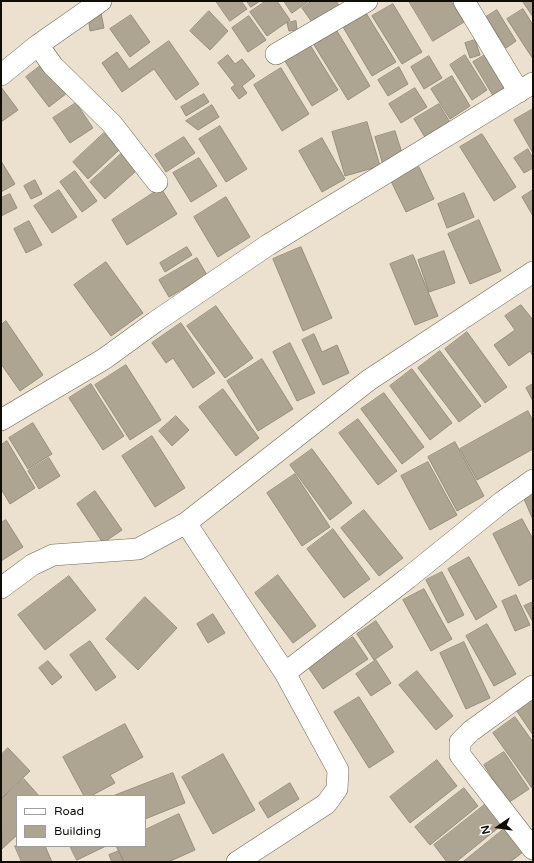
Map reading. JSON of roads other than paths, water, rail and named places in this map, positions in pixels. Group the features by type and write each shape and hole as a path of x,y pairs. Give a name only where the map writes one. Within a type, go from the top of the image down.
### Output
{"street":[{"path":"1,75 38,45 101,1"},
{"path":"276,54 367,1"},
{"path":"1,420 104,359 155,322 268,246 526,88 464,1"},
{"path":"38,45 54,66 112,124 157,182"},
{"path":"1,588 32,565 53,555 73,552 111,552 138,549 186,523 369,380 533,272"},
{"path":"284,673 408,578 502,502 533,480"},
{"path":"186,523 284,673 338,770 336,789 326,804 237,862"},
{"path":"533,686 470,731 460,742 460,755 533,849"}]}
